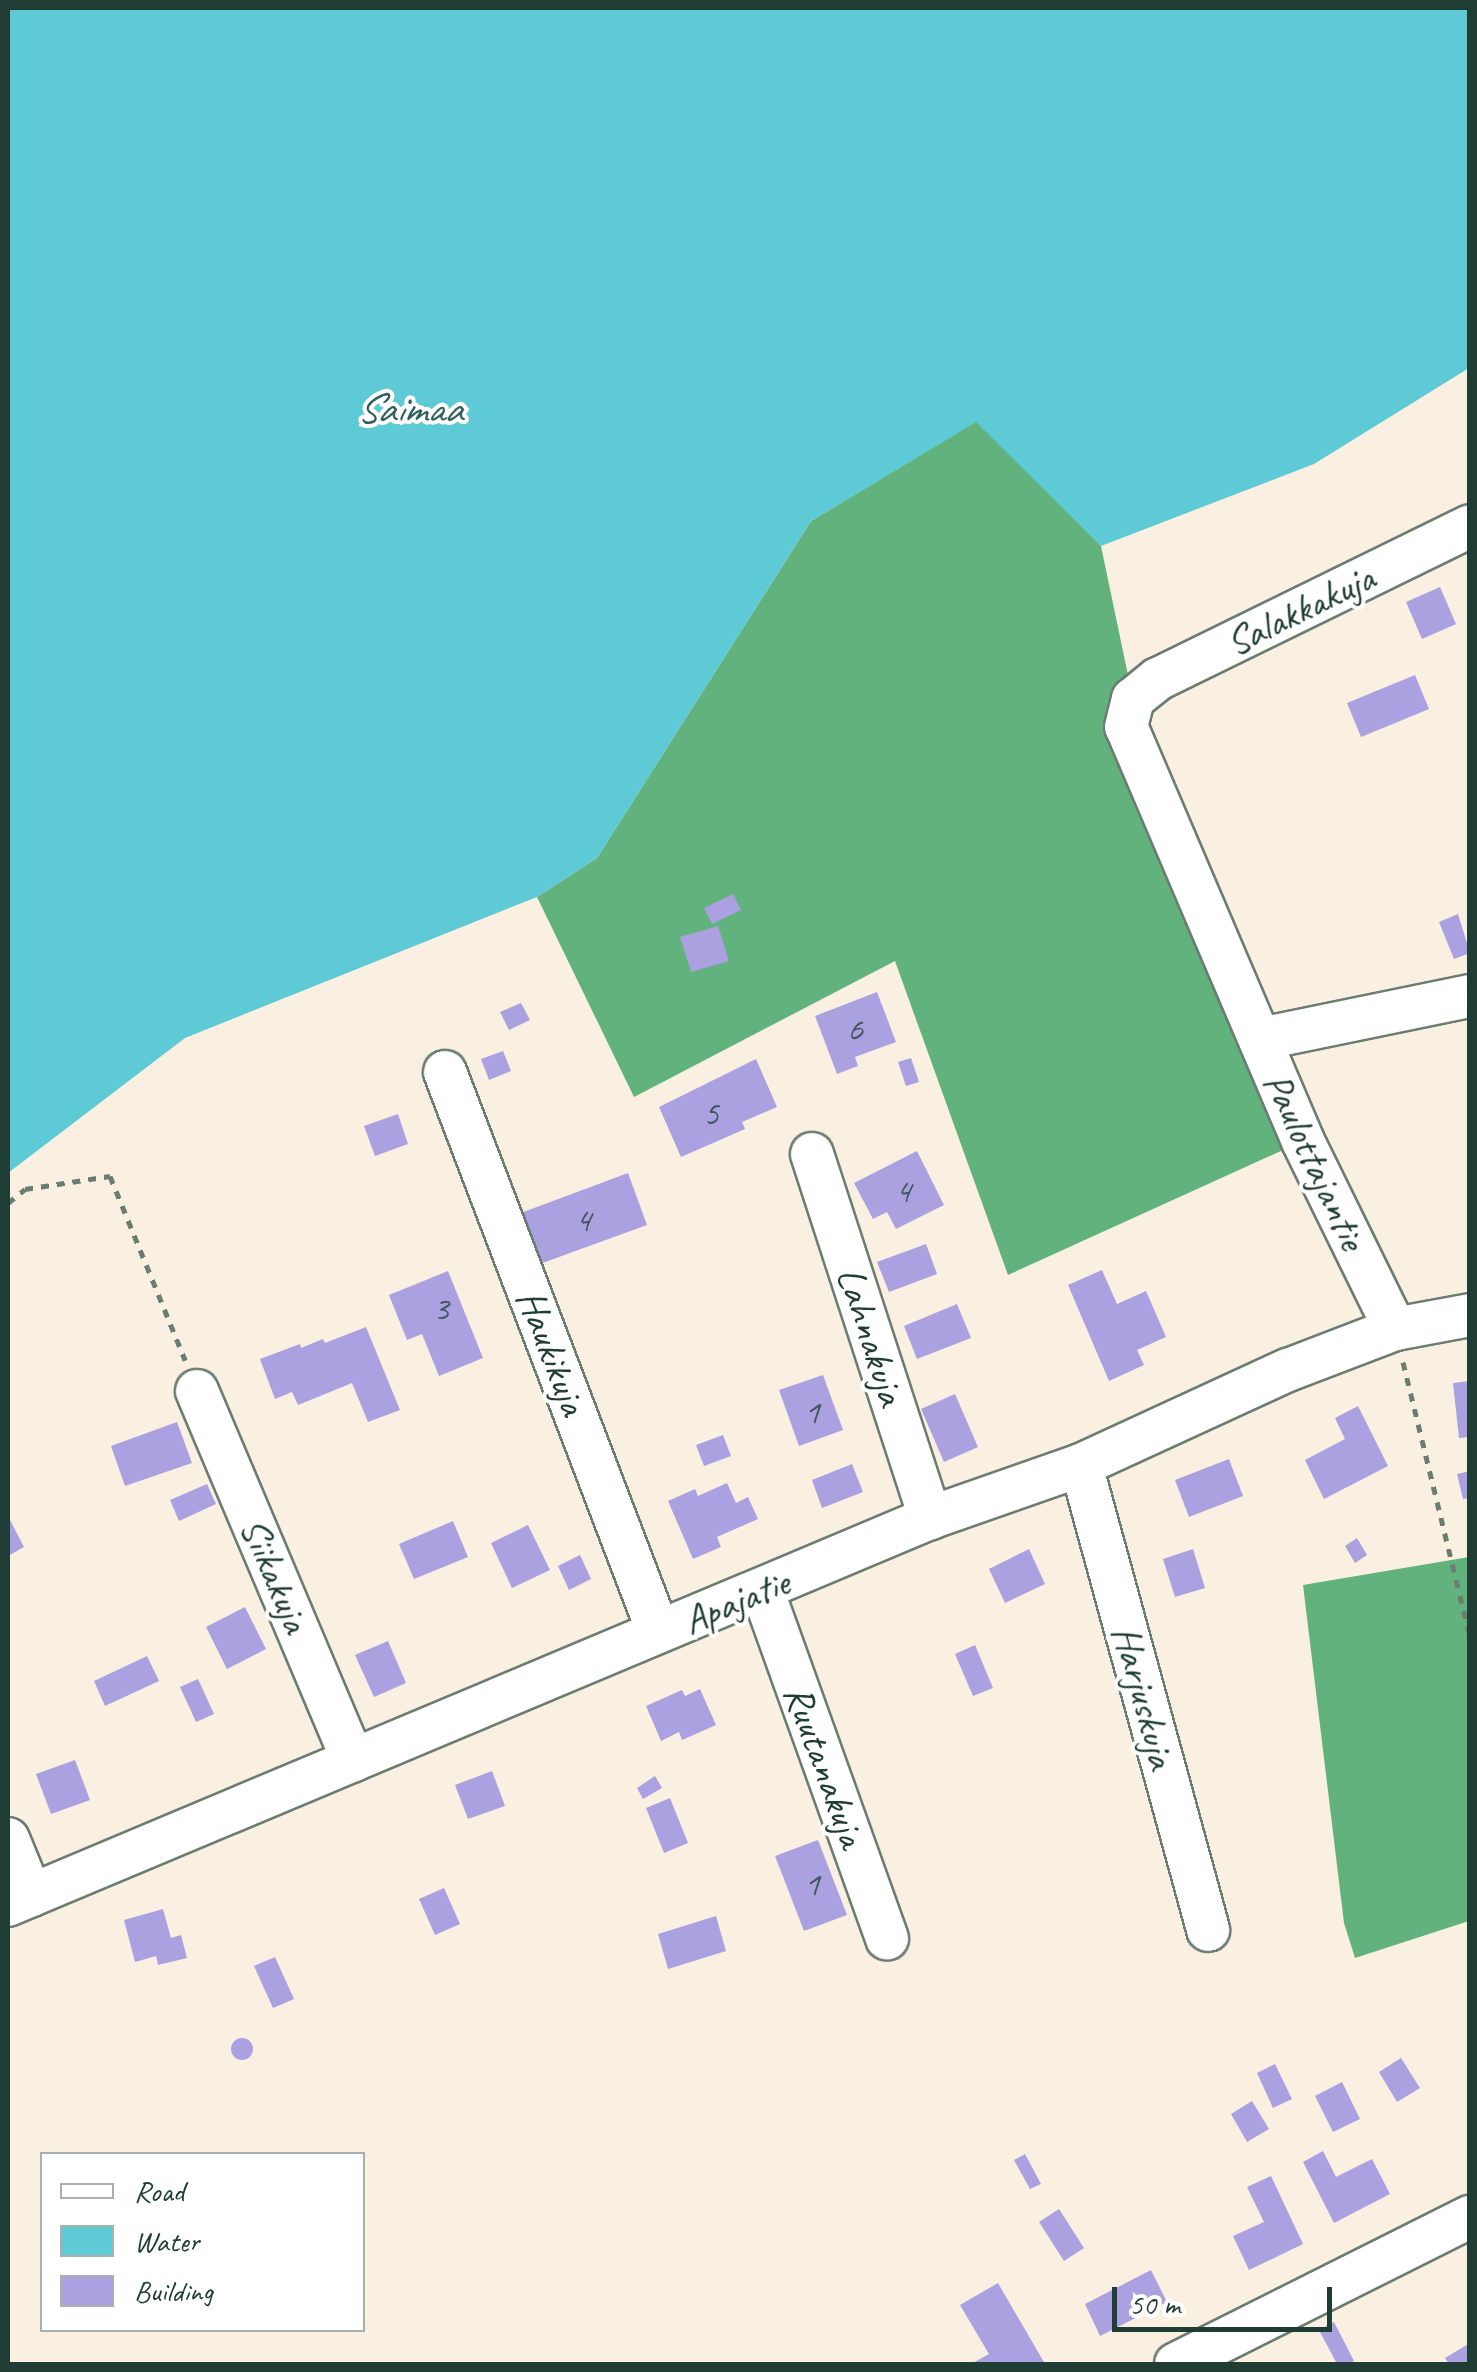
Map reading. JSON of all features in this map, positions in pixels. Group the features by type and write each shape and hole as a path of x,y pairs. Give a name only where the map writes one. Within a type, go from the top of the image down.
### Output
{"street":[{"name":"Salakkakuja","path":"1133,699 1158,679 1470,526"},
{"name":"Paulottajantie","path":"1133,699 1126,727 1260,1039 1395,1330"},
{"path":"1260,1039 1470,996"},
{"name":"Haukikuja","path":"446,1072 658,1631"},
{"name":"Lahnakuja","path":"812,1154 930,1518"},
{"name":"Apajatie","path":"19,1900 658,1631 764,1592 930,1518 1080,1465 1288,1370 1395,1330 1470,1315"},
{"name":"Siikakuja","path":"197,1390 353,1760"},
{"name":"Harjuskuja","path":"1080,1465 1208,1930"},
{"name":"Ruutanakuja","path":"764,1592 887,1940"},
{"path":"8,1838 19,1900"},
{"path":"1176,2364 1470,2216"}],"path":[{"path":"8,1204 25,1189 110,1176 197,1390"},
{"path":"1395,1330 1470,1636"}],"green space":[{"path":"977,421 1101,546 1133,699 1303,1141 1008,1275 895,961 634,1097 537,897 597,858 811,521"},
{"path":"1469,1557 1469,1921 1355,1958 1344,1923 1303,1585"}],"water":[{"name":"Saimaa","path":"8,8 1469,8 1469,368 1314,464 1101,546 976,422 811,521 597,858 537,897 185,1038 8,1173"}],"building":[{"path":"1440,587 1456,624 1422,639 1406,602"},
{"path":"1415,675 1429,709 1361,737 1347,703"},
{"path":"733,894 741,910 712,924 704,908"},
{"path":"1458,914 1470,953 1454,959 1439,922"},
{"path":"718,926 729,961 691,972 680,937"},
{"path":"877,992 896,1042 855,1057 858,1066 837,1074 815,1016"},
{"path":"521,1003 530,1020 509,1030 500,1012"},
{"path":"503,1051 511,1071 489,1080 481,1059"},
{"path":"911,1058 919,1082 906,1086 898,1062"},
{"path":"756,1059 777,1107 742,1122 745,1129 681,1157 659,1107"},
{"path":"398,1114 408,1144 375,1156 364,1126"},
{"path":"917,1151 944,1205 896,1229 887,1212 873,1219 854,1183"},
{"path":"628,1173 647,1225 537,1265 518,1214"},
{"path":"926,1244 937,1274 889,1292 877,1262"},
{"path":"1102,1270 1117,1304 1146,1291 1166,1337 1137,1350 1144,1365 1109,1381 1068,1285"},
{"path":"448,1271 483,1358 439,1376 422,1334 407,1340 389,1295"},
{"path":"957,1304 971,1338 917,1359 904,1326"},
{"path":"366,1327 400,1410 368,1422 352,1383 298,1405 292,1392 275,1399 260,1359 300,1344 301,1348 323,1339 325,1343"},
{"path":"823,1375 843,1430 799,1446 779,1390"},
{"path":"1470,1381 1470,1437 1459,1438 1453,1383"},
{"path":"955,1394 978,1447 944,1462 921,1409"},
{"path":"1358,1406 1388,1466 1324,1499 1305,1460 1345,1439 1335,1418"},
{"path":"177,1422 192,1463 125,1486 111,1446"},
{"path":"723,1435 731,1456 704,1466 696,1445"},
{"path":"1229,1459 1243,1496 1189,1517 1175,1480"},
{"path":"852,1464 863,1492 822,1508 812,1480"},
{"path":"1470,1471 1470,1498 1463,1499 1457,1474"},
{"path":"727,1483 736,1503 748,1497 758,1519 717,1537 721,1547 693,1559 668,1501 695,1489 698,1496"},
{"path":"207,1484 216,1504 179,1521 170,1500"},
{"path":"8,1516 24,1547 8,1556"},
{"path":"453,1521 468,1557 414,1579 399,1544"},
{"path":"528,1525 550,1570 512,1588 491,1543"},
{"path":"1357,1538 1367,1555 1355,1563 1345,1546"},
{"path":"1029,1549 1045,1584 1005,1603 989,1569"},
{"path":"1193,1549 1205,1588 1175,1597 1163,1559"},
{"path":"580,1555 591,1579 569,1590 558,1566"},
{"path":"245,1607 266,1649 227,1669 206,1627"},
{"path":"388,1641 406,1683 374,1697 355,1655"},
{"path":"975,1645 993,1688 973,1696 955,1654"},
{"path":"147,1656 159,1681 105,1706 94,1681"},
{"path":"198,1679 214,1714 196,1722 180,1687"},
{"path":"700,1689 716,1725 682,1740 679,1732 661,1741 646,1706 682,1690 685,1696"},
{"path":"75,1760 90,1800 51,1814 36,1774"},
{"path":"492,1771 505,1806 468,1819 455,1785"},
{"path":"655,1776 662,1788 643,1799 637,1788"},
{"path":"670,1798 688,1843 664,1853 646,1808"},
{"path":"818,1840 847,1915 804,1931 775,1856"},
{"path":"444,1888 460,1924 435,1935 419,1899"},
{"path":"163,1909 171,1938 181,1935 187,1958 158,1965 156,1956 135,1962 124,1920"},
{"path":"716,1916 726,1951 668,1969 658,1934"},
{"path":"275,1957 294,1999 273,2008 254,1966"},
{"path":"242,2038 253,2049 242,2060 231,2049"},
{"path":"1401,2058 1420,2088 1397,2102 1379,2072"},
{"path":"1275,2064 1292,2099 1273,2108 1257,2073"},
{"path":"1342,2082 1360,2119 1333,2132 1315,2096"},
{"path":"1252,2101 1269,2129 1247,2142 1231,2114"},
{"path":"1323,2151 1336,2177 1372,2159 1390,2194 1334,2223 1303,2162"},
{"path":"1025,2154 1041,2184 1030,2189 1014,2160"},
{"path":"1271,2176 1303,2244 1249,2270 1233,2236 1264,2222 1247,2187"},
{"path":"1059,2209 1084,2248 1064,2261 1039,2222"},
{"path":"1151,2270 1167,2302 1100,2336 1085,2304"},
{"path":"998,2283 1045,2364 971,2364 989,2354 960,2305"},
{"path":"1334,2322 1354,2361 1347,2364 1337,2364 1319,2330"},
{"path":"1470,2343 1470,2364 1449,2364 1445,2358"}]}
